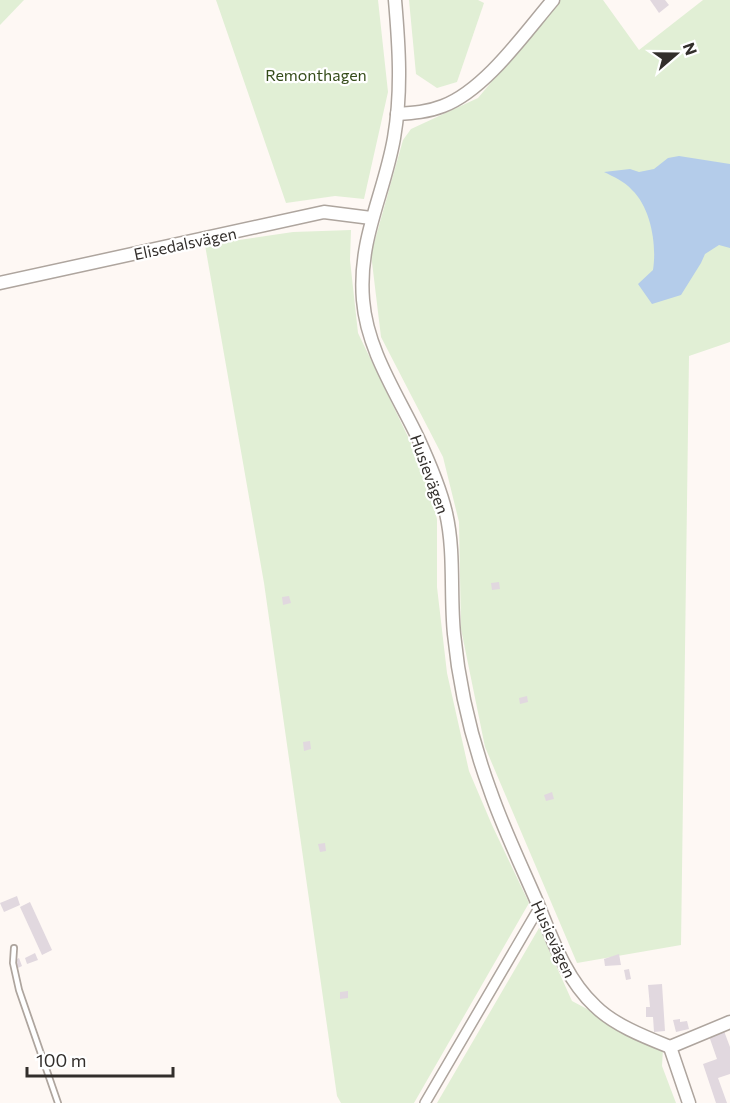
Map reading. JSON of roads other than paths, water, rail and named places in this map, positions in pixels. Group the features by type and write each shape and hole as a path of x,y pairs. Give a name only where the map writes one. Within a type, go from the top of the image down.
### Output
{"street":[{"name":"Husievägen","path":"395,0 398,114 385,174 371,218 362,280 363,303 368,328 380,362 418,438 439,489 446,515 450,540 454,633 479,758 499,816 573,981 591,1003 609,1017 670,1047"},
{"path":"398,114 429,111 453,102 465,94 485,77 553,0"},
{"name":"Elisedalsvägen","path":"0,283 324,212 371,218"},
{"path":"425,1103 539,908"},
{"path":"689,1103 670,1047 730,1022"}],"lane":[{"path":"14,948 13,963 19,990 58,1103"}],"water":[{"path":"679,156 730,164 730,248 719,245 705,254 681,295 652,304 638,284 653,270 653,238 648,217 639,198 629,187 604,172 630,169 639,172 654,169 668,158"}],"park label":[{"name":"Remonthagen","path":"316,74"}]}
